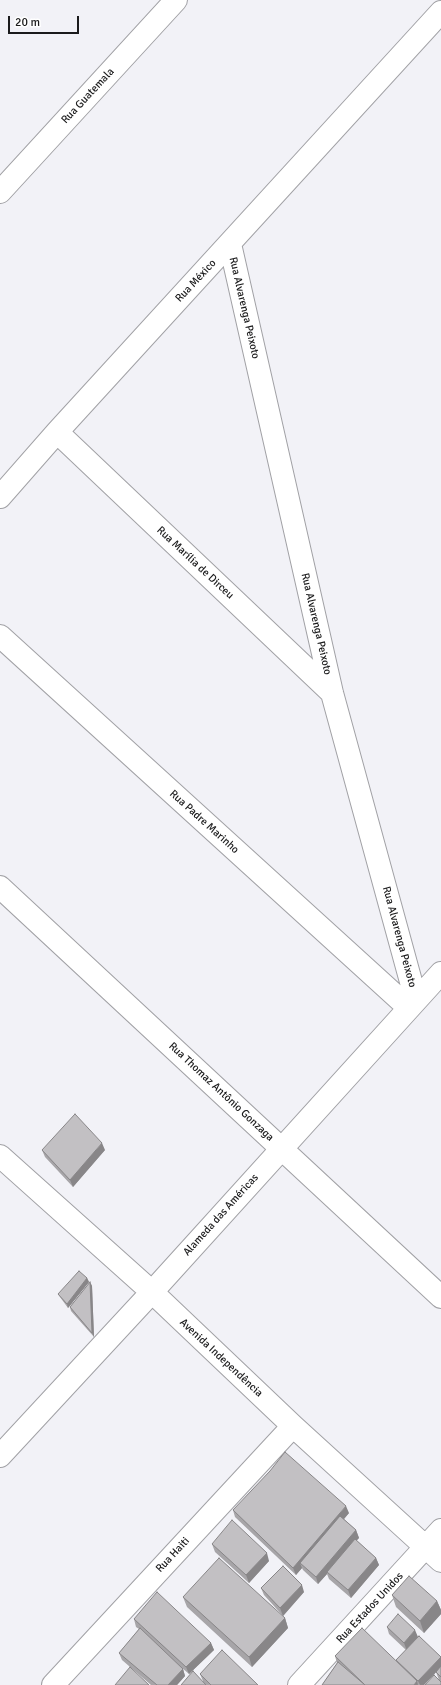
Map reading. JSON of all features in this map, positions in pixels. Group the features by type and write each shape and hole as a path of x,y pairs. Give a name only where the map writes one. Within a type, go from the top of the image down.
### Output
{"street":[{"name":"Rua Guatemala","path":"0,192 176,0"},
{"name":"Rua México","path":"0,498 57,432 441,12"},
{"name":"Rua Alvarenga Peixoto","path":"230,244 332,693 412,1004"},
{"name":"Rua Marília de Dirceu","path":"57,432 332,693"},
{"name":"Rua Padre Marinho","path":"0,636 412,1004"},
{"name":"Rua Thomaz Antônio Gonzaga","path":"0,887 441,1297"},
{"name":"Alameda das Américas","path":"0,1456 152,1292 441,973"},
{"name":"Avenida Independência","path":"0,1156 152,1292 293,1426 433,1554"},
{"name":"Rua Haiti","path":"53,1685 293,1426"},
{"name":"Rua Estados Unidos","path":"299,1685 433,1554 441,1530"}],"building":[{"path":"75,1114 102,1143 70,1180 42,1150"},
{"path":"79,1271 87,1278 67,1304 58,1294"},
{"path":"90,1282 92,1333 70,1307"},
{"path":"285,1452 346,1506 293,1568 233,1510 270,1471"},
{"path":"340,1516 356,1530 316,1577 300,1563"},
{"path":"232,1520 267,1553 246,1575 212,1544"},
{"path":"355,1539 376,1558 348,1590 327,1572"},
{"path":"219,1558 285,1618 249,1657 183,1597"},
{"path":"283,1566 302,1585 280,1608 261,1588"},
{"path":"409,1576 437,1601 420,1621 392,1595"},
{"path":"157,1592 211,1643 186,1667 134,1619"},
{"path":"398,1614 415,1630 404,1643 387,1627"},
{"path":"140,1628 183,1669 168,1685 157,1685 119,1653"},
{"path":"362,1628 417,1681 414,1685 365,1685 335,1656"},
{"path":"419,1636 441,1657 418,1681 396,1660"},
{"path":"222,1650 258,1685 211,1685 200,1674"},
{"path":"338,1662 365,1685 322,1685"},
{"path":"441,1666 441,1677 436,1672"},
{"path":"130,1667 149,1685 115,1685"},
{"path":"193,1671 206,1685 181,1685"},
{"path":"434,1675 441,1682 441,1685 425,1685"}]}
